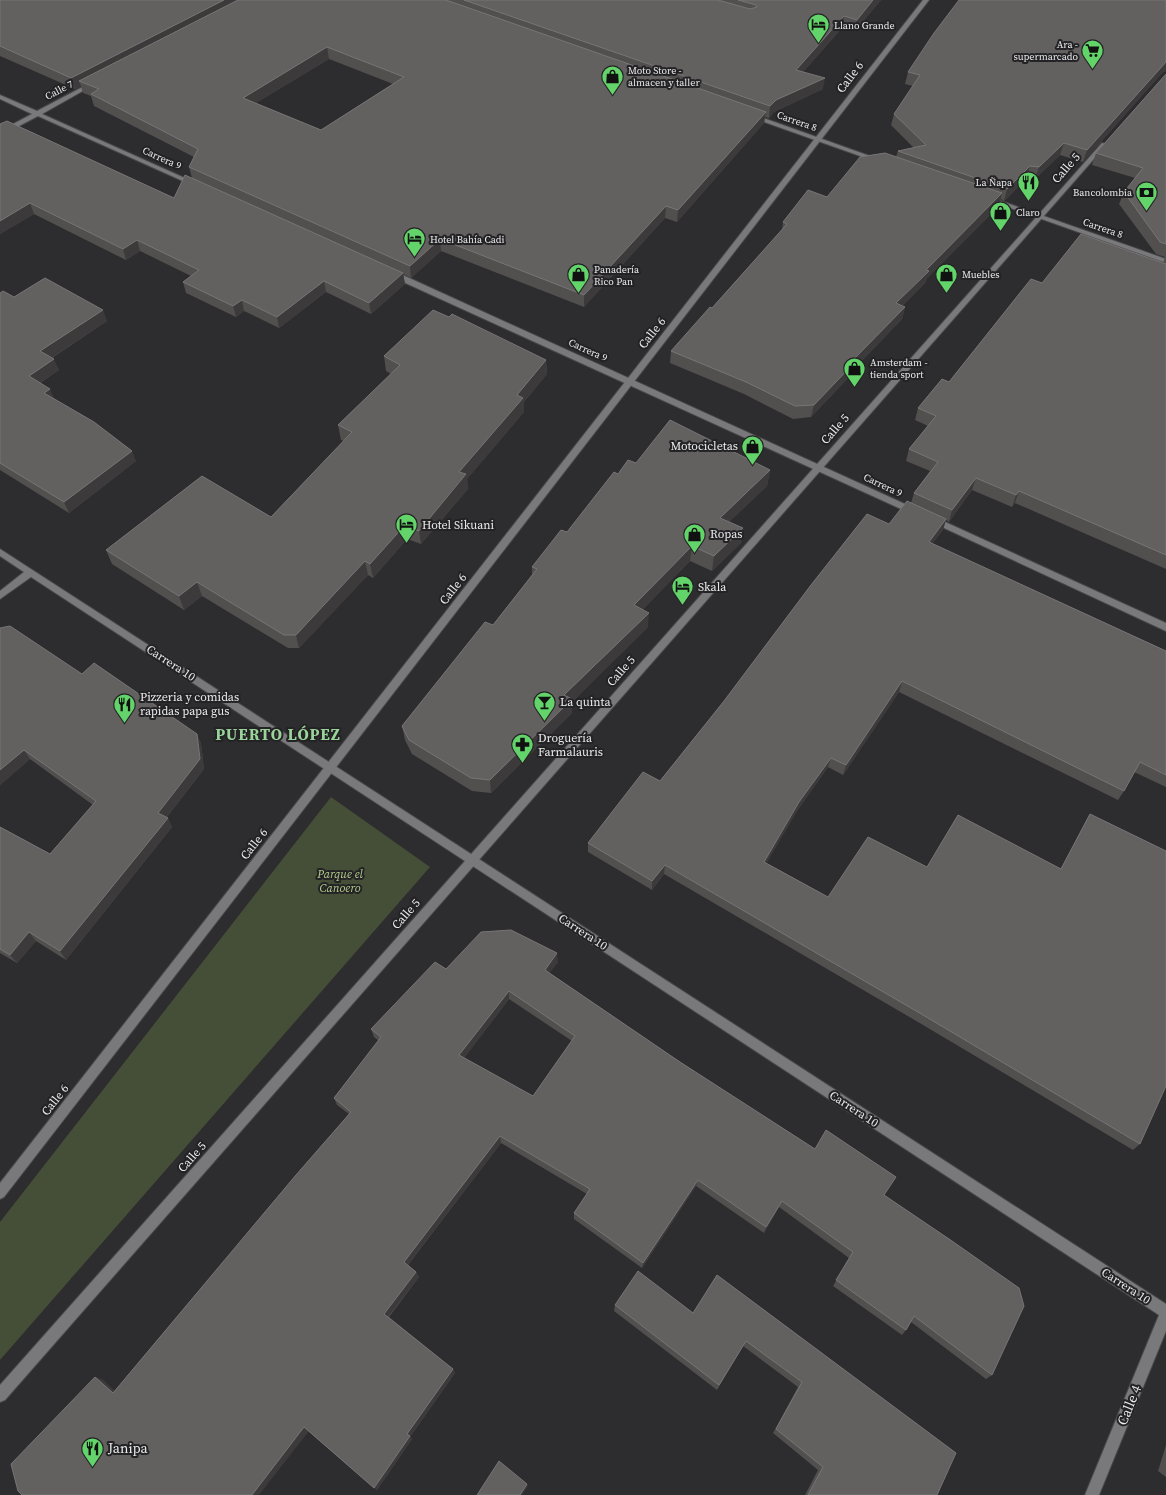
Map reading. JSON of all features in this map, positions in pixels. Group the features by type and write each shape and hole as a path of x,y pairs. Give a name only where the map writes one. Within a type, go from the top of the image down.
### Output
{"street":[{"name":"Calle 6","path":"0,1193 926,0"},
{"name":"Calle 7","path":"0,134 36,113 100,80"},
{"name":"Carrera 9","path":"0,97 203,189"},
{"name":"Carrera 8","path":"744,113 885,163"},
{"name":"Calle 5","path":"0,1395 1108,139"},
{"name":"Carrera 8","path":"981,196 1166,260"},
{"name":"Carrera 9","path":"384,270 631,381 1166,627"},
{"name":"Carrera 10","path":"0,552 1166,1314"},
{"path":"0,596 31,572"},
{"name":"Calle 4","path":"1092,1495 1166,1314"}],"green space":[{"name":"Parque el Canoero","path":"331,797 430,867 0,1360 0,1222"}],"building":[{"path":"0,0 224,0 71,78 0,46"},
{"path":"238,0 446,0 766,112 678,210 666,206 584,295 440,239 410,266 189,167 198,149 91,94 99,89 79,81","holes":["327,47 404,77 321,130 243,98"]},
{"path":"464,0 718,0 750,9 757,7 756,5 738,0 873,0 857,20 844,16 796,70 825,78 776,100 770,106"},
{"path":"959,0 1166,0 1166,62 1087,150 1064,143 1039,167 1030,166 1007,189 898,151 926,145 894,114 920,75 908,72 934,33"},
{"path":"1166,74 1166,244 1160,242 1124,192 1143,168 1096,153"},
{"path":"7,121 174,198 185,175 403,273 369,303 324,281 277,317 242,300 233,306 183,282 199,270 137,240 123,249 30,203 0,221 0,124"},
{"path":"885,153 1002,193 926,270 929,271 896,303 905,307 852,361 855,362 814,405 795,406 746,382 671,351 710,307 712,308 787,224 783,222 808,190 827,197 860,157"},
{"path":"1081,234 1166,264 1166,555 1019,491 1016,495 976,478 952,510 914,493 938,462 909,449 936,416 918,408 942,379 949,382 1031,279 1042,283"},
{"path":"45,278 103,310 40,351 54,359 29,376 50,389 44,393 94,422 132,451 64,502 0,463 0,293 3,291 14,297"},
{"path":"433,310 449,317 452,314 546,360 517,395 523,398 459,472 466,474 419,531 405,525 370,564 365,561 296,635 284,635 197,582 179,596 106,550 202,476 271,517 352,432 338,425 400,365 384,356"},
{"path":"670,420 770,470 720,518 743,528 714,556 692,546 634,605 649,613 564,695 572,699 490,780 471,778 409,740 402,726 485,622 493,625 537,569 532,567 561,530 567,532 614,472 618,474 628,460 636,463"},
{"path":"907,501 946,519 929,542 1166,651 1166,775 1140,762 1124,791 902,681 846,765 831,758 799,802 764,862 828,897 868,837 927,867 958,815 1061,869 1090,814 1166,851 1166,1086 1140,1144 923,1015 665,865 652,881 588,843 643,772 660,781 724,701 811,585 867,514 889,524"},
{"path":"10,626 82,674 94,663 197,734 200,759 158,813 168,818 60,951 29,932 10,955 0,949 0,827 50,854 96,801 24,750 0,770 0,628"},
{"path":"511,930 557,953 545,970 680,1062 815,1149 826,1130 896,1177 884,1195 1019,1288 1024,1306 992,1375 914,1316 906,1330 836,1280 853,1252 782,1201 766,1227 698,1180 643,1263 574,1213 590,1189 500,1136 404,1262 416,1272 384,1314 453,1369 407,1434 410,1436 374,1488 304,1427 252,1495 22,1495 18,1491 11,1464 95,1377 113,1393 296,1175 351,1112 334,1098 381,1037 371,1029 435,962 446,969 481,932","holes":["509,991 575,1036 533,1096 459,1055"]},
{"path":"638,1271 693,1313 717,1275 956,1453 937,1495 808,1495 823,1467 776,1429 802,1382 746,1341 719,1385 615,1305"},
{"path":"499,1461 527,1484 520,1495 477,1495"}],"place":[{"name":"Llano Grande","path":"818,44"},
{"name":"Ara - supermarcado","path":"1093,70"},
{"name":"Moto Store - almacen y taller","path":"613,96"},
{"name":"La Ñapa","path":"1028,202"},
{"name":"Bancolombia","path":"1147,212"},
{"name":"Claro","path":"1001,232"},
{"name":"Hotel Bahía Cadi","path":"415,258"},
{"name":"Panadería Rico Pan","path":"578,294"},
{"name":"Muebles","path":"947,294"},
{"name":"Amsterdam - tienda sport","path":"854,388"},
{"name":"Motocicletas","path":"753,466"},
{"name":"Hotel Sikuani","path":"407,544"},
{"name":"Ropas","path":"694,554"},
{"name":"Skala","path":"682,606"},
{"name":"La quinta","path":"545,722"},
{"name":"Pizzeria y comidas rapidas papa gus","path":"124,724"},
{"name":"Droguería Farmalauris","path":"523,764"},
{"name":"Janipa","path":"93,1468"}],"district":[{"name":"PUERTO LÓPEZ","path":"278,734"}]}
